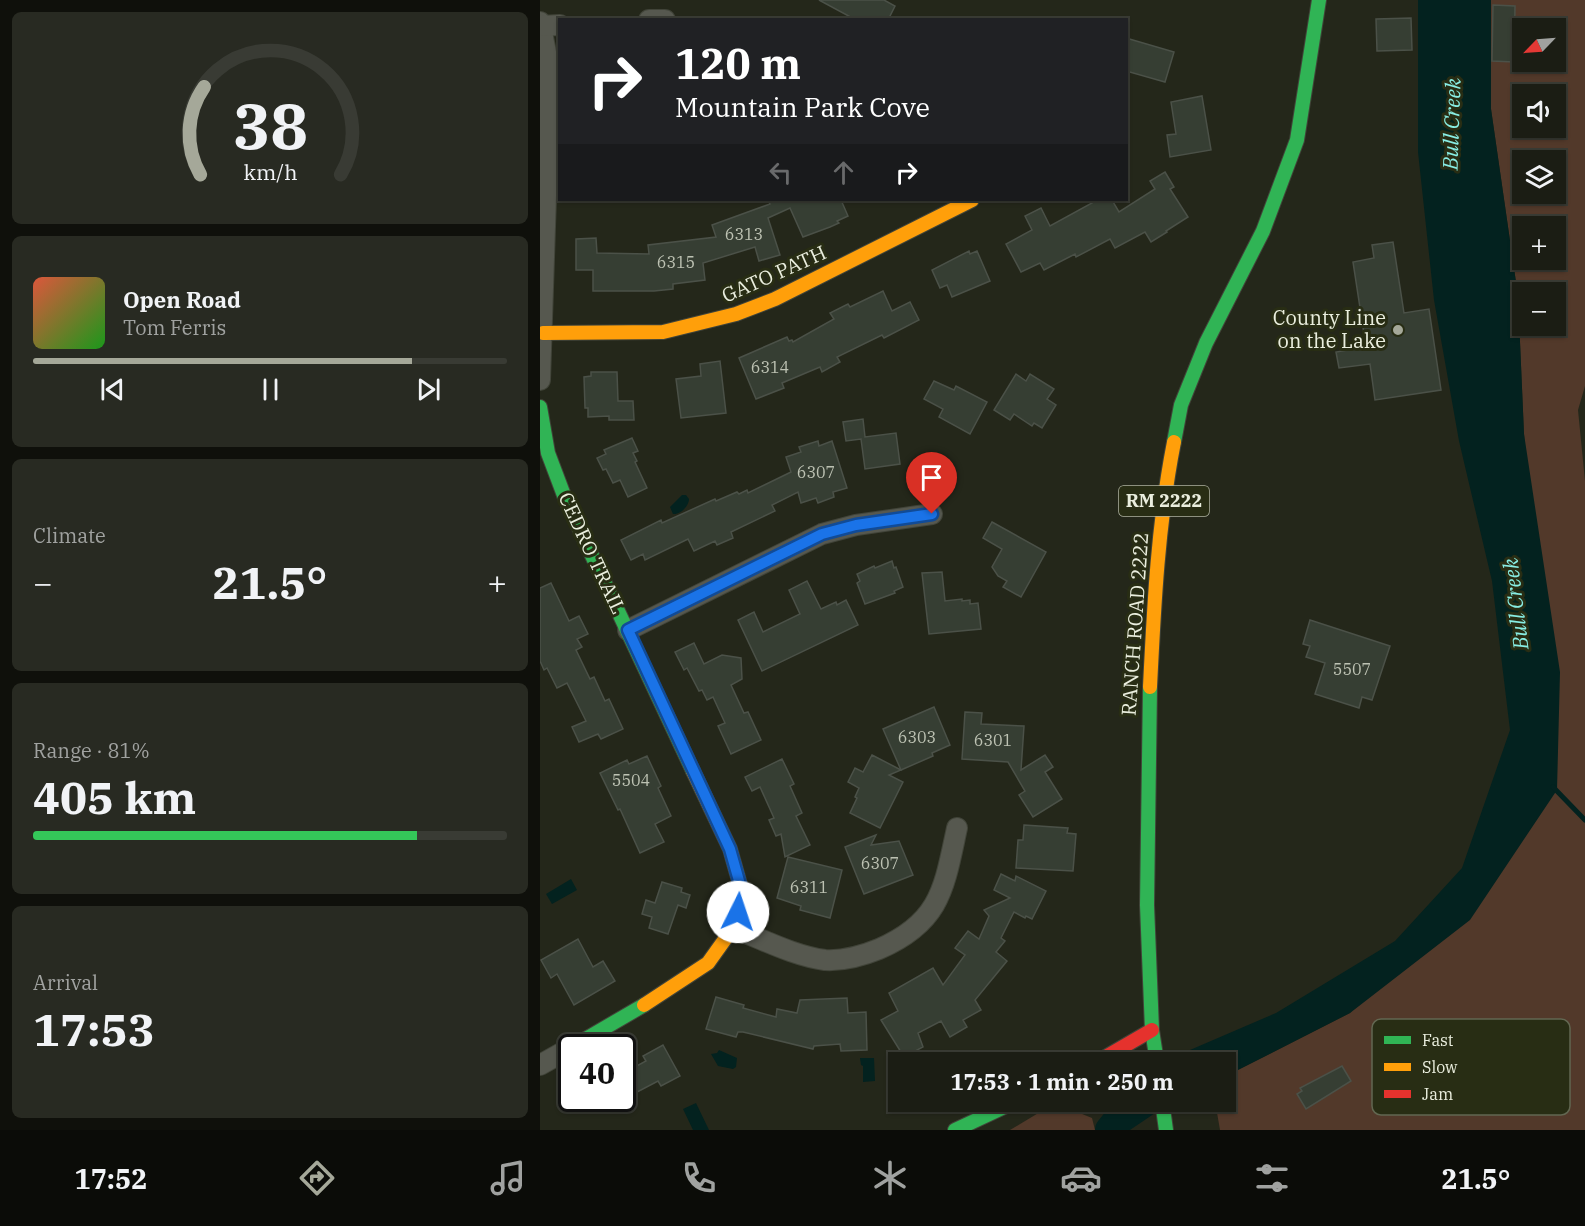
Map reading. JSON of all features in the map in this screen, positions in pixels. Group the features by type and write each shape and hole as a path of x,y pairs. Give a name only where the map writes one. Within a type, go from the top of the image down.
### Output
{"street":[{"name":"RANCH ROAD 2222","path":"1155,1052 1152,1030 1147,905 1148,723 1156,570 1167,477 1181,405 1206,343 1263,231 1297,140 1319,0"},
{"path":"540,380 550,74 547,24"},
{"name":"GATO PATH","path":"543,333 663,332 736,314 775,299 965,201"},
{"name":"CEDRO TRAIL","path":"540,407 548,453 565,498 730,849 743,895 733,928 708,963 654,1000 595,1034"},
{"path":"628,630 822,534 856,525 932,514"},
{"path":"733,928 799,953 826,960 861,956 900,939 919,924 935,906 945,882 957,828"},
{"path":"1114,1052 1152,1030"},
{"path":"541,1063 558,1054"},
{"path":"955,1130 993,1112"},
{"path":"1164,1112 1166,1130"}],"shaded area":[{"path":"1491,0 1585,0 1585,386 1578,410 1585,481 1585,1130 1220,1130 1217,1112 1236,1112 1236,1071 1350,1013 1557,790 1524,434 1520,336 1566,336 1566,282 1516,282 1514,270 1566,270 1566,216 1512,216 1512,254 1491,109"},
{"path":"1040,1112 1077,1112 1092,1118 1095,1130 1010,1130"}],"water":[{"path":"1418,0 1491,0 1491,109 1512,254 1512,270 1514,270 1516,282 1512,282 1512,336 1520,336 1524,434 1560,672 1557,790 1470,920 1350,1013 1236,1071 1236,1052 1185,1052 1276,1013 1395,941 1462,868 1510,730 1492,581 1459,441 1434,300 1418,152"},
{"path":"682,495 686,495 689,499 686,507 681,512 673,514 670,507"},
{"path":"571,879 577,890 552,904 546,894"},
{"path":"719,1050 737,1058 736,1067 733,1069 718,1066 711,1054"},
{"path":"860,1058 874,1058 875,1081 863,1082 863,1066"},
{"path":"696,1103 709,1130 693,1130 683,1109"}],"building":[{"path":"819,0 884,0 895,6 889,18 852,18"},
{"path":"1493,5 1515,6 1515,18 1512,18 1512,62 1492,61"},
{"path":"1411,18 1412,50 1377,51 1376,19"},
{"path":"1128,39 1174,52 1165,82 1128,72"},
{"path":"1202,96 1211,150 1170,157 1167,135 1176,134 1171,102"},
{"path":"1165,172 1174,187 1170,189 1188,217 1151,242 1145,232 1115,248 1110,239 1076,257 1075,254 1044,270 1040,263 1021,272 1006,244 1032,230 1025,216 1041,208 1050,226 1092,203 1091,201 1113,201 1119,212 1155,189 1150,181"},
{"path":"769,201 841,201 848,216 837,221 839,223 803,237 790,208 768,218 780,255 759,261 755,247 703,263 705,280 673,284 673,289 593,291 593,270 576,270 576,239 596,238 597,253 649,254 648,245 716,237 712,225 770,204"},
{"name":"County Line on the Lake","path":"1393,242 1404,313 1429,309 1441,390 1375,400 1370,364 1339,368 1336,352 1366,347 1353,262 1374,258 1372,245"},
{"path":"969,251 970,254 977,251 990,281 952,297 947,285 940,288 932,270"},
{"path":"883,291 892,311 910,302 919,320 884,338 882,335 837,357 840,362 822,372 820,367 782,383 784,388 756,399 739,358 787,337 793,342 834,319 830,313 848,304 850,307"},
{"path":"720,361 726,413 681,418 676,379 701,376 700,364"},
{"path":"591,372 617,372 618,401 633,401 634,420 609,420 609,416 588,417 588,408 585,408 584,377 591,376"},
{"path":"1016,374 1026,381 1030,374 1054,389 1047,399 1056,405 1042,428 1034,423 1032,426 1014,414 1010,420 994,410"},
{"path":"934,381 954,390 956,386 987,402 970,434 939,417 943,409 924,399"},
{"path":"863,419 865,437 896,433 900,464 865,469 861,439 846,441 843,422"},
{"path":"632,438 638,451 633,453 637,461 635,462 647,488 628,497 620,480 613,483 597,458 606,454 604,450"},
{"path":"818,441 819,446 832,441 847,488 833,492 834,497 818,503 816,498 801,503 798,492 772,505 775,511 731,532 733,538 717,545 715,541 694,551 688,539 645,560 643,554 631,560 621,540 661,520 662,523 715,499 716,501 737,492 739,494 747,490 748,493 791,472 786,457 801,452 799,447"},
{"path":"992,522 1046,552 1021,597 1003,587 1007,581 998,576 992,567 1002,549 983,538"},
{"path":"892,561 903,587 894,591 895,593 865,604 857,583 860,581 857,574"},
{"path":"942,572 945,601 962,599 962,601 970,600 970,604 978,603 981,629 929,634 922,573"},
{"path":"807,581 821,609 846,600 858,625 762,671 738,620 754,612 763,632 800,614 789,590"},
{"path":"551,583 569,621 579,616 588,634 577,639 582,647 576,650 590,679 594,677 605,701 609,699 623,729 601,739 598,734 579,742 572,727 586,721 567,683 557,688 547,668 544,670 540,661 540,588"},
{"path":"1310,620 1390,646 1372,700 1362,697 1359,708 1315,694 1325,663 1306,657 1310,646 1303,644"},
{"path":"694,643 704,664 722,655 741,658 742,679 731,685 744,713 748,712 761,740 731,754 718,726 725,723 713,697 707,700 702,690 699,691 687,668 684,670 675,652"},
{"path":"934,707 950,745 932,753 933,756 901,770 883,729"},
{"path":"965,712 982,713 981,724 1024,726 1021,770 1045,755 1053,767 1045,772 1062,799 1033,817 1019,795 1025,791 1008,762 962,759"},
{"path":"872,755 901,770 889,775 903,782 880,828 850,813 859,788 848,782 855,768 863,772"},
{"path":"647,756 661,786 658,788 671,816 655,824 664,842 640,853 600,773 627,760 629,764"},
{"path":"782,759 794,784 790,786 802,813 796,816 810,845 785,857 781,834 776,836 769,820 774,818 760,787 752,791 745,777"},
{"path":"1024,825 1068,828 1067,833 1076,834 1073,871 1016,868 1018,840 1023,840"},
{"path":"876,835 871,845 899,841 913,875 864,894 845,847"},
{"path":"788,857 842,870 830,918 800,910 801,906 777,898"},
{"path":"1001,874 1015,881 1016,876 1046,891 1032,919 1014,912 1001,938 1005,941 996,952 1007,961 975,1000 981,1010 963,1020 967,1027 950,1037 941,1021 918,1033 923,1047 914,1052 901,1052 881,1020 898,1011 889,993 933,968 943,985 965,955 955,948 968,931 979,939 989,916 984,910 1010,898 994,890"},
{"path":"662,882 682,888 681,892 690,895 686,908 678,905 668,934 649,928 652,917 642,914 646,900 655,903"},
{"path":"578,939 593,967 603,961 615,981 574,1005 557,974 551,978 541,960"},
{"path":"716,997 744,1005 743,1008 776,1017 777,1009 797,1013 800,1000 847,998 848,1013 866,1012 867,1050 841,1051 840,1044 814,1046 813,1049 743,1032 738,1032 736,1037 706,1029"},
{"path":"663,1045 680,1076 661,1086 658,1081 636,1093 636,1066 646,1061 643,1056"},
{"path":"1342,1066 1351,1081 1306,1109 1297,1094 1302,1091 1300,1088"}],"waterway":[{"path":"1553,787 1585,820"},
{"name":"Bull Creek","path":"1110,1130 1118,1120 1130,1112"}],"traffic: fast":[{"path":"1174,442 1181,405 1206,343 1263,231 1297,140 1319,0"},
{"path":"540,407 548,453 565,498 693,771"},
{"path":"1150,687 1147,905 1152,1030 1155,1052"},
{"path":"594,1034 644,1005"},
{"path":"955,1130 993,1112"},
{"path":"1164,1112 1166,1130"}],"traffic: slow":[{"path":"543,333 663,332 736,314 775,299 970,201"},
{"path":"1150,687 1160,533 1174,442"},
{"path":"644,1005 708,963 733,928 743,895 730,849 693,771"}],"traffic: jam":[{"path":"1114,1052 1152,1030"}],"place":[{"name":"County Line on the Lake","path":"1398,330"}],"route":[{"path":"738,912 743,895 730,849 628,630 822,534 856,525 932,514"}]}
